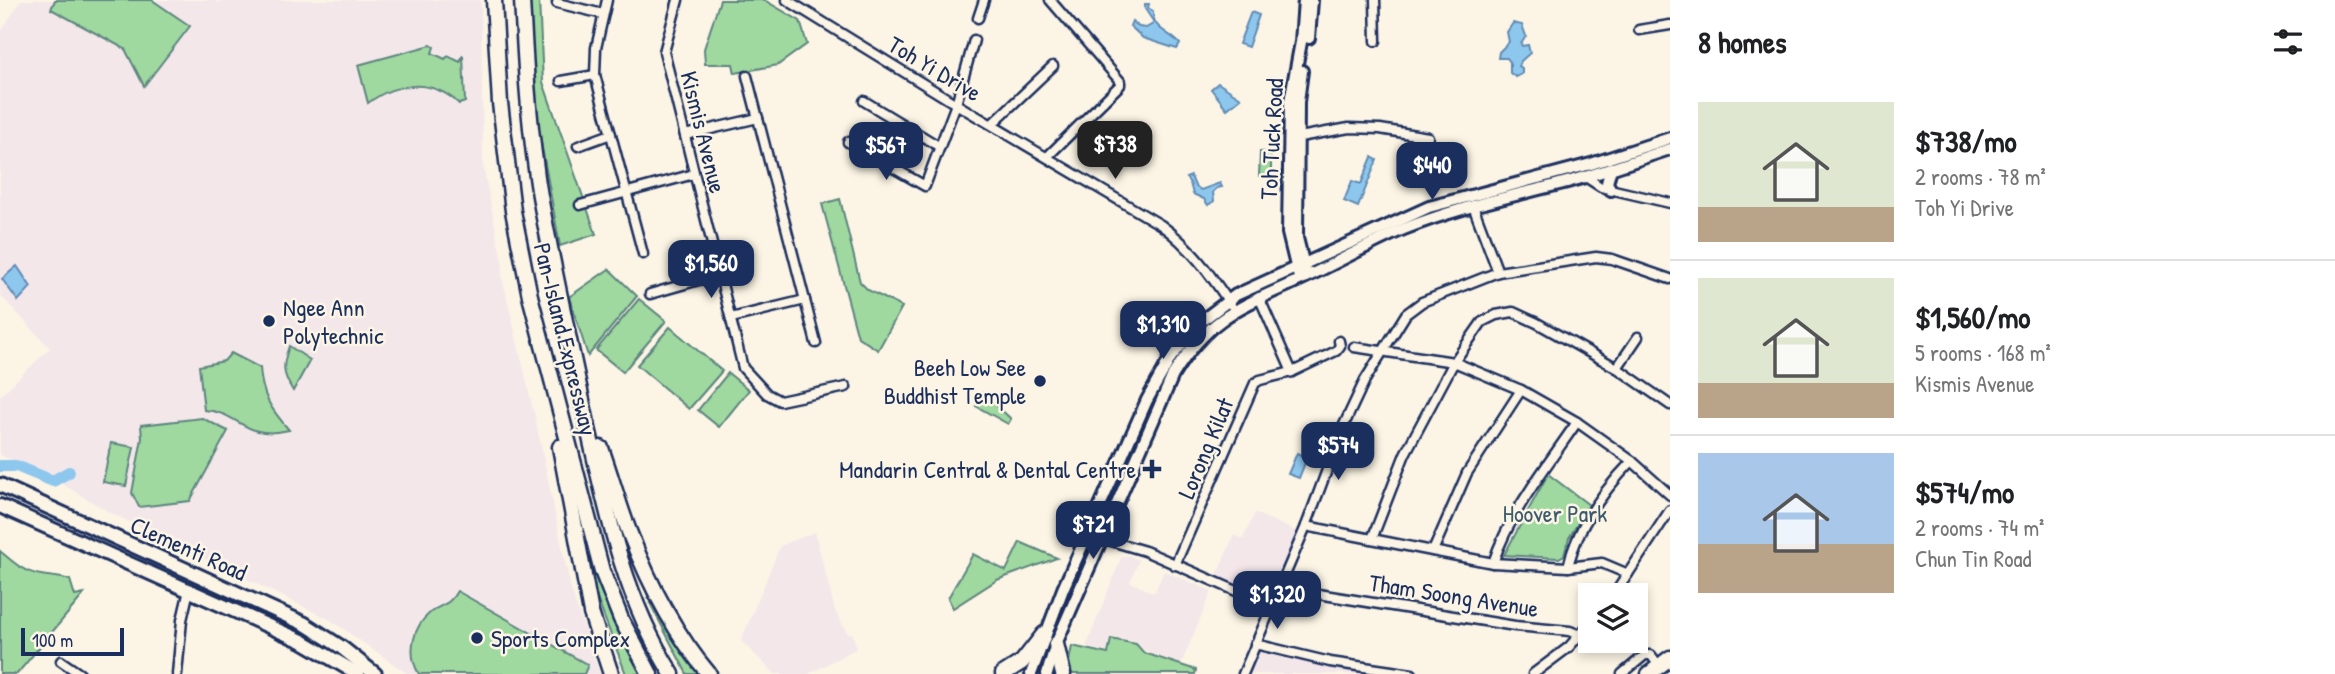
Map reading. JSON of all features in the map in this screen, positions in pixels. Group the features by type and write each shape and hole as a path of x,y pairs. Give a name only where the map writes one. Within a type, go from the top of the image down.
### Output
{"highway":[{"name":"Pan-Island Expressway","path":"494,0 500,103 513,211 530,296 602,571 621,619 650,674"},
{"name":"Pan-Island Expressway","path":"522,0 536,172 566,330 604,502 620,560 648,632 672,674"},
{"path":"556,398 555,416 579,561 591,613 611,674"},
{"path":"589,433 600,445 631,536 653,586 709,674"},
{"path":"1003,674 1022,662 1045,634"},
{"path":"1056,644 1063,674"}],"main road":[{"name":"Toh Tuck Road","path":"1295,138 1290,101 1301,42 1304,0"},
{"name":"Toh Tuck Road","path":"1302,272 1297,238 1295,138 1312,0"},
{"path":"1047,674 1056,644 1173,375 1197,340 1210,328 1235,310 1302,272 1429,207 1670,138"},
{"path":"1031,674 1045,634 1147,400 1184,339 1200,322 1228,300 1403,230 1473,206 1584,177 1670,149"},
{"path":"1611,169 1607,183 1611,190"},
{"name":"Clementi Road","path":"0,485 305,624 355,670"},
{"name":"Clementi Road","path":"0,506 302,641 355,670 375,674"},
{"name":"Clementi Road","path":"355,670 365,660 385,674"}],"street":[{"path":"607,0 596,48 595,75 643,254"},
{"name":"Kismis Avenue","path":"678,0 664,50 743,368 773,399 790,401 846,387"},
{"name":"Toh Yi Drive","path":"788,0 1176,236 1202,263 1235,310"},
{"path":"978,18 984,0"},
{"path":"1046,157 1120,85 1120,81 1050,0"},
{"path":"1375,0 1376,41"},
{"path":"556,3 603,14"},
{"path":"1639,30 1670,25"},
{"path":"848,142 923,187 956,104 974,40"},
{"name":"Toh Yi Drive","path":"992,124 1053,66"},
{"path":"561,81 595,75"},
{"path":"747,76 816,343"},
{"path":"864,101 940,147"},
{"path":"685,135 758,118"},
{"path":"1295,138 1349,128 1380,129 1427,137"},
{"path":"578,146 611,134"},
{"path":"1576,167 1594,184 1670,203"},
{"path":"580,205 694,174"},
{"path":"1473,206 1499,272"},
{"path":"1243,674 1281,588 1343,427 1365,380 1398,325 1413,308 1499,272 1596,257 1612,259 1670,279"},
{"path":"650,294 720,274"},
{"path":"1259,297 1292,372"},
{"path":"731,318 805,300"},
{"path":"1372,539 1405,454 1454,362 1482,322 1496,315 1513,313 1537,323 1617,369 1670,405"},
{"path":"1617,369 1638,337"},
{"name":"Lorong Kilat","path":"1175,565 1255,383 1292,372 1336,351 1340,346 1339,341"},
{"path":"1354,347 1454,362 1521,390 1577,422 1632,461 1670,495"},
{"path":"1433,551 1467,473 1521,390"},
{"path":"1493,563 1510,525 1577,422"},
{"path":"1568,567 1573,545 1617,477 1632,461"},
{"path":"1622,583 1670,510"},
{"path":"1306,526 1493,563 1568,567 1602,563 1628,574"},
{"path":"1101,538 1145,551 1273,607"},
{"name":"Tham Soong Avenue","path":"1281,588 1578,634"},
{"path":"177,674 182,620 189,590"},
{"path":"1533,674 1578,637"},
{"path":"1255,644 1330,662 1412,674"},
{"path":"1622,674 1645,655 1651,655 1660,666"},
{"path":"61,661 80,674"}],"shaded area":[{"name":"Ngee Ann Polytechnic","path":"21,0 215,0 219,3 222,0 481,0 483,166 503,266 502,277 571,590 600,674 408,674 329,619 109,512 50,477 0,455 0,396 50,348 0,295 0,33"},
{"path":"1255,513 1300,533 1271,600 1216,577 1234,535 1243,539"},
{"path":"815,532 835,611 848,634 852,633 857,648 809,674 775,674 741,641 780,546"},
{"path":"1129,555 1139,560 1130,582 1154,593 1164,571 1212,591 1181,664 1145,651 1136,642 1110,637 1107,652 1086,647 1121,558"},
{"path":"1259,643 1405,674 1248,674"}],"green space":[{"path":"55,0 152,0 190,26 144,86 125,49 51,9"},
{"path":"529,0 539,0 543,82 596,234 560,246 532,93"},
{"path":"720,0 764,0 800,21 807,44 778,65 735,73 733,64 705,64 704,49"},
{"path":"431,45 434,47 432,53 445,59 448,56 460,62 463,55 465,102 459,104 437,90 414,86 390,91 368,103 358,65"},
{"path":"1260,152 1271,152 1271,176 1259,176"},
{"path":"840,199 860,282 868,290 902,307 878,350 858,337 822,204"},
{"path":"609,269 637,296 588,356 569,297"},
{"path":"639,299 666,321 623,372 596,350"},
{"path":"670,327 722,371 689,409 637,365"},
{"path":"289,346 310,360 293,391 284,369"},
{"path":"231,353 260,368 268,402 289,430 261,432 216,412 204,410 199,366 224,361"},
{"path":"728,373 749,390 719,427 698,410"},
{"path":"983,393 1011,419 1008,424 976,406"},
{"path":"202,418 228,431 190,501 139,507 132,493 142,438 141,425"},
{"path":"111,443 134,447 126,486 103,482"},
{"name":"Hoover Park","path":"1548,474 1589,505 1569,538 1564,555 1559,558 1504,555"},
{"path":"583,531 649,674 626,674 595,593"},
{"path":"1020,542 1057,558 997,580 953,608 948,598 973,554 1006,571"},
{"path":"631,545 703,674 687,674 651,605"},
{"path":"0,551 29,572 70,580 75,596 84,594 17,674 0,674"},
{"name":"Sports Complex","path":"457,591 588,665 584,674 419,674 413,658 413,641 419,625 431,612 448,602"},
{"path":"1111,639 1136,644 1144,653 1196,670 1195,674 1072,674 1069,661 1072,646 1108,654"}],"water":[{"path":"1145,4 1149,4 1148,8 1153,11 1158,27 1180,44 1177,49 1143,38 1130,26 1132,21 1139,27 1146,28 1153,24"},
{"path":"1251,12 1259,15 1248,47 1239,44"},
{"path":"1513,23 1522,25 1526,36 1521,44 1528,45 1530,53 1521,61 1519,66 1522,68 1522,74 1516,77 1510,73 1510,62 1507,58 1498,58 1499,52 1509,42 1507,32"},
{"path":"1218,83 1241,98 1227,109 1211,89"},
{"path":"1372,157 1377,160 1358,207 1344,201 1352,181 1361,184"},
{"path":"1191,176 1195,186 1201,190 1220,183 1222,187 1213,192 1214,201 1208,205 1204,199 1193,194 1186,178"},
{"path":"17,266 31,287 18,301 2,279"},
{"path":"1297,453 1307,458 1299,478 1288,474"}],"waterway":[{"path":"0,466 16,466"},
{"path":"21,468 53,481 69,472"}],"place":[{"name":"Ngee Ann Polytechnic","path":"269,321"},
{"name":"Beeh Low See Buddhist Temple","path":"1040,381"},
{"name":"Mandarin Central & Dental Centre","path":"1152,469"},
{"name":"Sports Complex","path":"477,638"}]}
